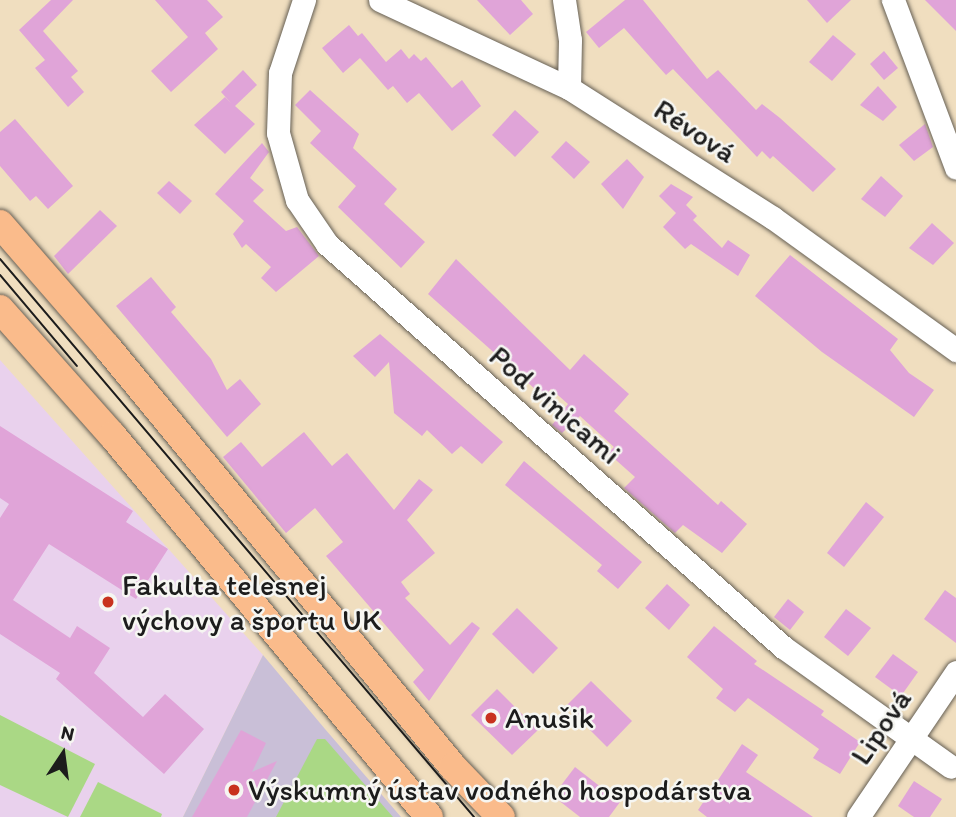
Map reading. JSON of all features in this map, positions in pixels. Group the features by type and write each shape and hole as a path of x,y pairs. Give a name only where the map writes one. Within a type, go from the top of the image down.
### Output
{"main road":[{"path":"0,224 107,346 444,757 501,817"},
{"path":"0,309 112,435 429,817"}],"street":[{"name":"Pod vinicami","path":"304,0 280,73 278,133 297,200 327,244 783,647 951,767"},
{"name":"Révová","path":"380,0 569,88 773,218 956,350"},
{"path":"564,0 570,40 569,88"},
{"path":"893,0 956,168"},
{"name":"Lipová","path":"858,817 956,672"}],"shaded area":[{"name":"Fakulta telesnej výchovy a športu UK","path":"0,360 263,655 183,817 0,817"},
{"name":"Výskumný ústav vodného hospodárstva","path":"263,655 325,729 401,817 183,817"}],"green space":[{"path":"0,715 95,764 68,817 0,785"},
{"path":"317,739 325,739 393,817 276,817"},
{"path":"98,782 162,814 161,817 80,817"}],"building":[{"path":"51,0 73,0 43,31 78,71 71,77 84,92 68,107 35,68 45,60 19,30"},
{"path":"155,0 207,0 223,17 205,33 218,49 171,92 151,71 188,37"},
{"path":"477,0 521,0 533,14 510,35"},
{"path":"625,0 643,0 707,79 718,70 756,110 762,104 836,169 813,192 773,156 770,159 762,151 757,157 673,69 666,75 624,28 599,48 586,32"},
{"path":"807,0 851,0 827,23"},
{"path":"925,0 956,0 956,31"},
{"path":"349,25 358,36 362,33 386,62 401,49 409,59 414,54 421,61 426,57 452,88 462,80 481,106 452,131 419,93 407,103 393,86 388,90 360,58 343,73 322,48"},
{"path":"833,35 856,54 832,81 809,62"},
{"path":"884,51 898,68 884,80 870,64"},
{"path":"243,70 257,85 235,106 255,124 225,154 194,125 225,97 231,103 221,92"},
{"path":"878,86 897,107 883,121 860,105"},
{"path":"310,90 359,134 353,148 397,189 384,204 425,242 401,268 338,207 356,186 310,143 321,131 295,105"},
{"path":"515,110 539,132 515,157 492,135"},
{"path":"15,119 73,186 48,209 36,196 30,201 0,166 0,132"},
{"path":"925,124 933,147 914,161 899,145"},
{"path":"566,141 590,162 574,179 551,157"},
{"path":"262,143 269,152 250,178 264,190 253,201 286,231 297,227 319,256 276,292 261,278 271,267 246,244 242,248 233,234 244,221 215,194"},
{"path":"627,159 644,177 623,209 601,184"},
{"path":"881,176 903,196 885,217 861,199"},
{"path":"169,181 192,201 180,214 157,193"},
{"path":"671,184 693,197 686,205 697,216 693,220 722,248 728,240 750,255 738,276 691,244 685,249 663,227 676,213 659,196"},
{"path":"100,210 117,226 68,274 54,256"},
{"path":"932,223 954,243 933,265 909,248"},
{"path":"790,255 898,339 890,350 909,373 934,390 914,417 822,352 755,296"},
{"path":"456,259 570,370 584,354 629,394 614,411 718,505 721,501 747,524 722,553 683,525 675,533 624,488 635,477 608,453 614,447 580,416 562,433 552,425 568,404 551,389 544,397 428,294"},
{"path":"151,277 176,307 171,312 211,359 227,390 240,379 261,404 227,437 116,306"},
{"path":"380,334 503,442 482,464 461,446 452,454 427,430 422,436 394,413 389,362 375,377 353,356"},
{"name":"Fakulta telesnej výchovy a športu UK","path":"0,426 133,511 126,522 168,549 136,599 49,544 13,600 70,638 77,626 110,648 94,673 143,717 165,694 204,729 164,774 56,679 60,673 0,634 0,518 9,504 0,498"},
{"path":"304,432 332,466 347,453 394,510 419,479 433,490 407,520 435,553 401,582 410,594 405,598 450,645 472,622 480,628 429,701 413,682 424,670 326,556 343,542 315,508 286,533 223,457 241,442 262,467"},
{"path":"524,461 642,562 618,589 597,571 602,565 505,485"},
{"path":"866,502 884,517 844,567 827,553"},
{"path":"667,584 690,605 669,630 645,608"},
{"path":"945,590 956,598 956,643 924,619"},
{"path":"788,599 804,612 790,630 774,617"},
{"path":"517,608 558,648 533,674 492,634"},
{"path":"846,609 871,628 848,656 824,637"},
{"path":"714,626 757,661 754,664 824,711 821,715 860,742 840,774 813,758 819,749 748,698 735,712 716,698 723,689 687,657"},
{"path":"893,654 918,672 901,696 875,677"},
{"path":"591,681 632,721 607,747 566,706"},
{"path":"497,689 538,730 512,755 471,715"},
{"name":"Výskumný ústav vodného hospodárstva","path":"241,730 266,743 252,772 277,761 247,817 192,817"},
{"path":"742,744 758,755 746,772 813,817 707,817 698,810"},
{"path":"575,767 620,802 609,817 580,817 553,796"},
{"path":"914,781 942,799 930,817 914,817 898,806"}],"tram line":[{"path":"0,259 474,817"},
{"path":"0,275 77,366"}],"place":[{"name":"Fakulta telesnej výchovy a športu UK","path":"108,602"},
{"name":"Anušik","path":"491,718"},
{"name":"Výskumný ústav vodného hospodárstva","path":"234,790"}]}
